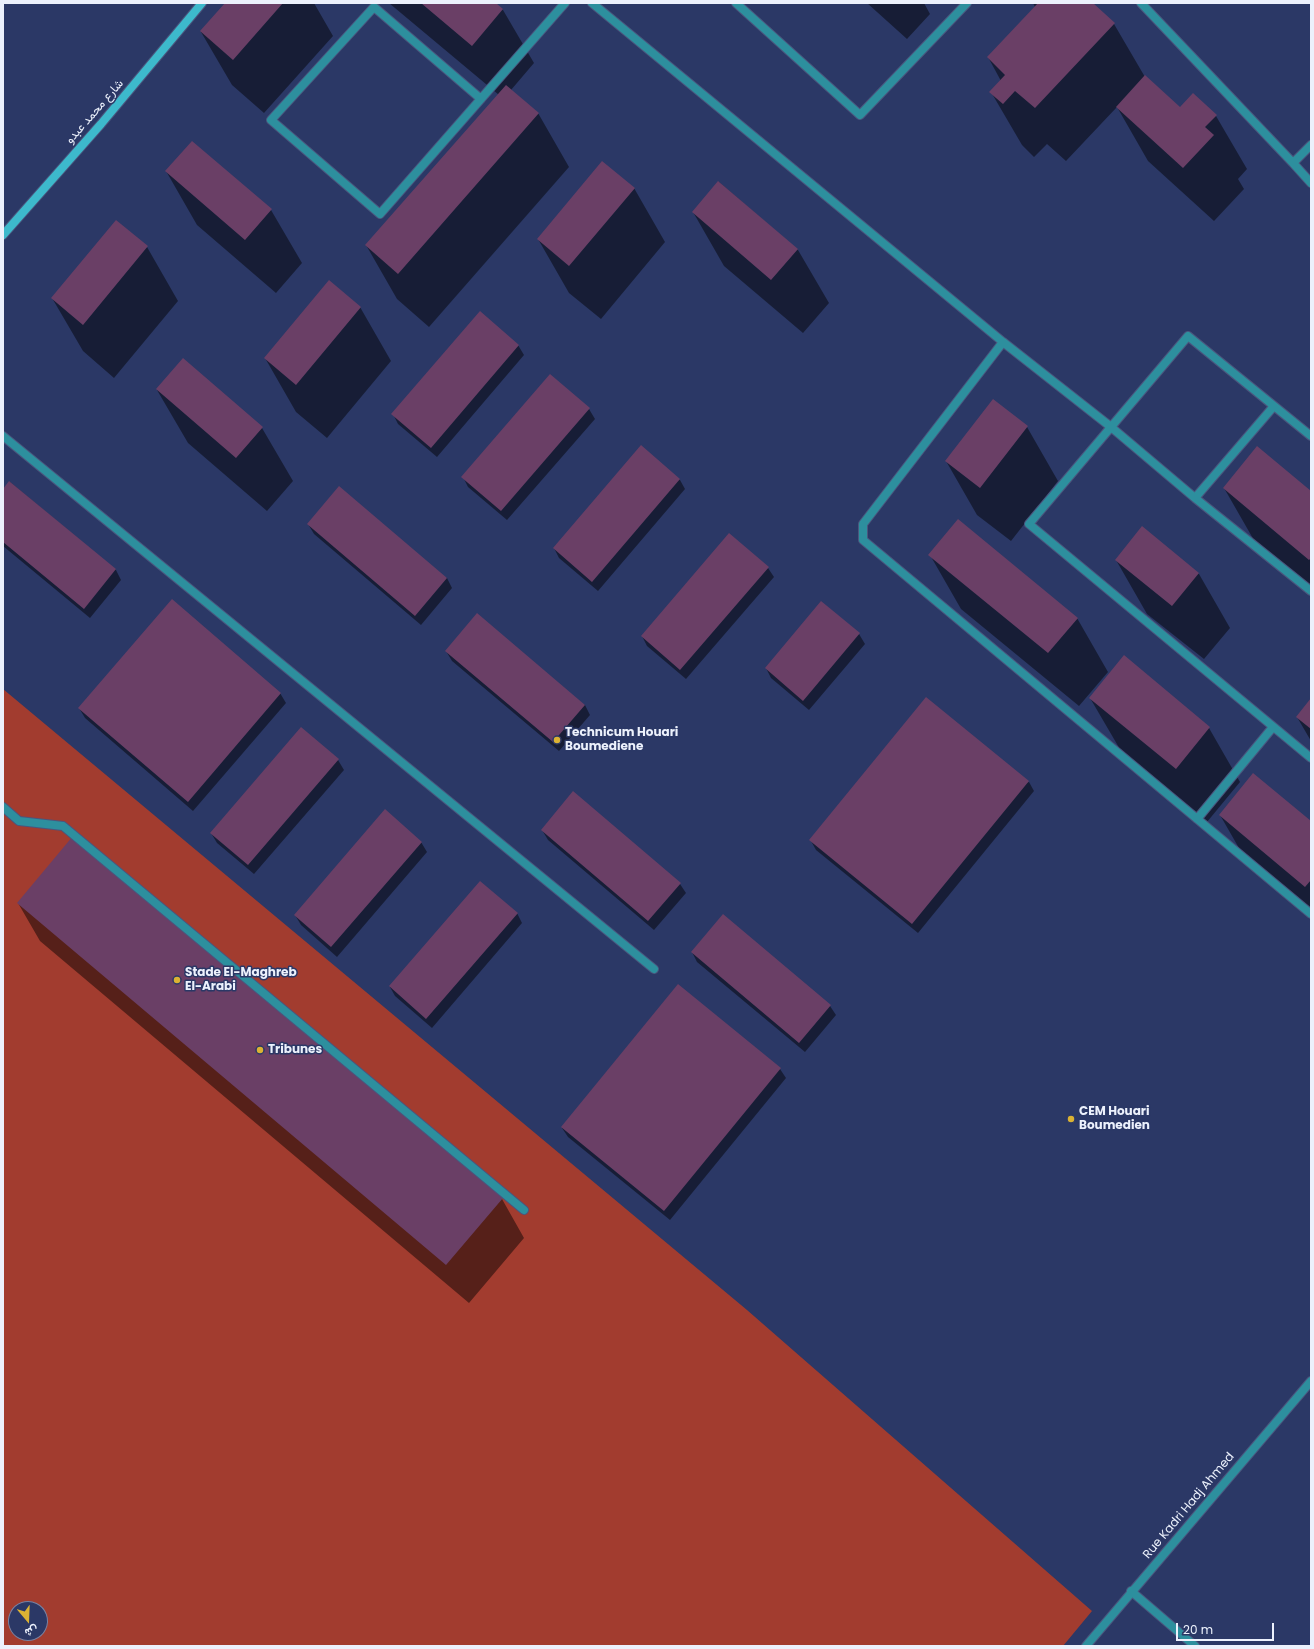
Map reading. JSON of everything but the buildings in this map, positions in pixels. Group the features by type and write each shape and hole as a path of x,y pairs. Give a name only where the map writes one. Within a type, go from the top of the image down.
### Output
{"street":[{"name":"شارع محمد عبدو","path":"3,234 101,124 202,3"},
{"path":"481,99 374,7 271,120 380,214 481,99 565,3"},
{"path":"592,3 1003,342 1111,427 1195,498 1311,591"},
{"path":"736,3 860,115 966,3"},
{"path":"1141,3 1311,183"},
{"path":"1293,163 1311,145"},
{"path":"1311,436 1188,336 1029,524 1311,758"},
{"path":"1003,342 863,524 863,540 1311,914"},
{"path":"1195,498 1274,406"},
{"path":"3,436 654,969"},
{"path":"1197,818 1274,727"},
{"path":"3,807 19,821 63,826 524,1210"},
{"name":"Rue Kadri Hadj Ahmed","path":"1086,1646 1131,1591 1311,1381"},
{"path":"1131,1591 1195,1646"}],"shaded area":[{"name":"Stade El-Maghreb El-Arabi","path":"3,689 747,1310 1092,1611 1063,1646 3,1646"}],"place":[{"name":"Technicum Houari Boumediene","path":"557,740"},
{"name":"Stade El-Maghreb El-Arabi","path":"177,980"},
{"name":"Tribunes","path":"260,1050"},
{"name":"CEM Houari Boumedien","path":"1071,1119"}]}
